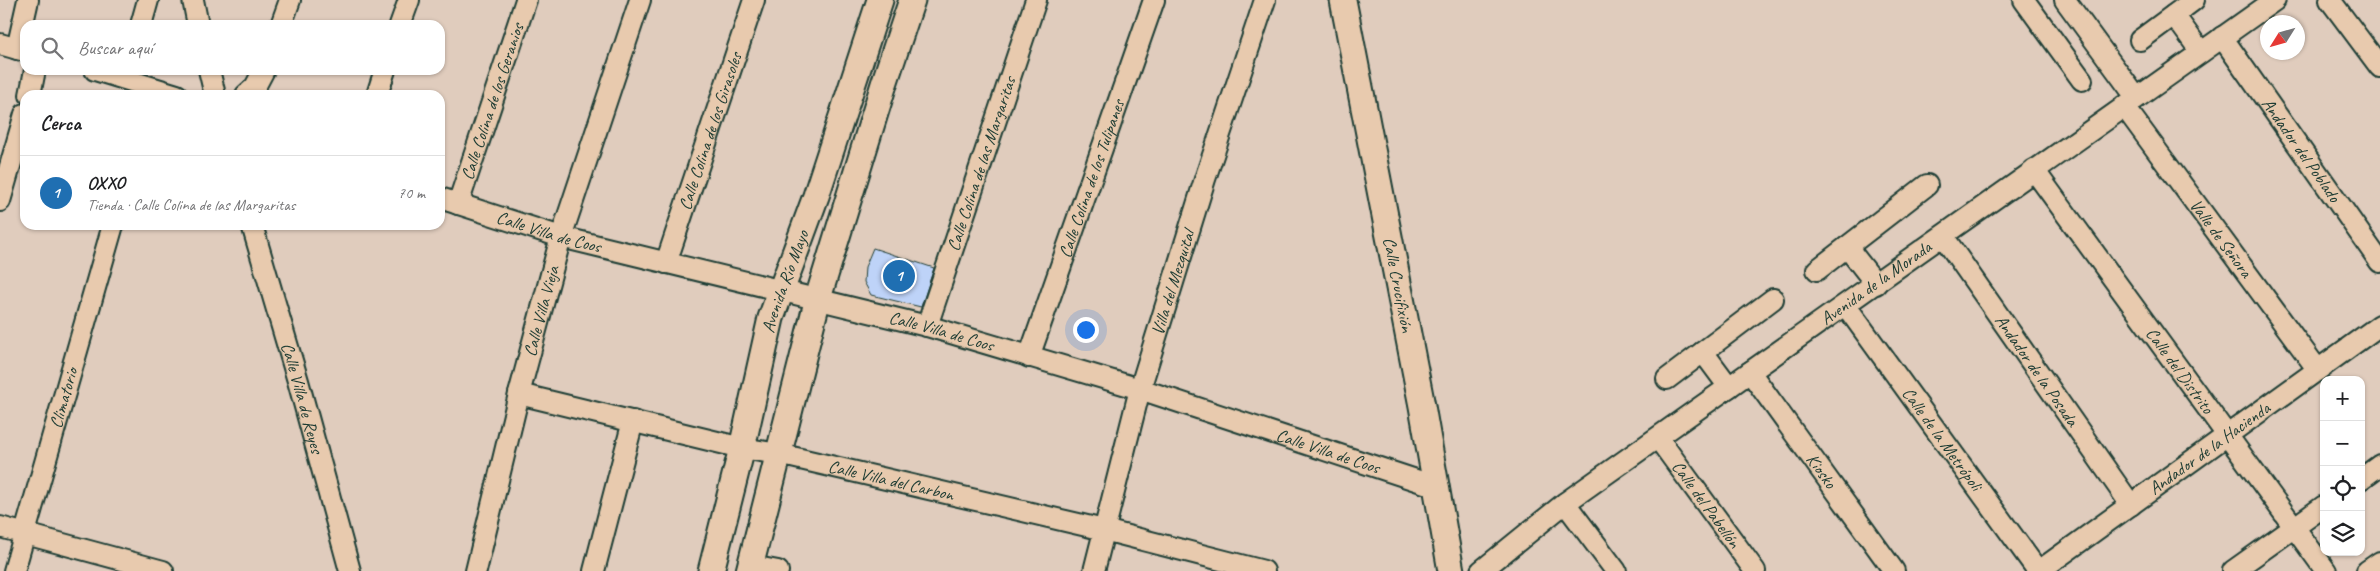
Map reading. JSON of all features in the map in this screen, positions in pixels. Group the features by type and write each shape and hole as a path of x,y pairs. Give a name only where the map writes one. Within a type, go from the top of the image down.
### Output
{"street":[{"path":"22,20 28,0"},
{"path":"142,20 148,0"},
{"path":"193,0 197,20"},
{"path":"283,20 290,0"},
{"path":"402,20 409,0"},
{"name":"Calle Colina de los Geranios","path":"449,201 526,0"},
{"name":"Calle Villa Vieja","path":"476,571 519,394 561,237 640,0"},
{"name":"Calle Colina de los Girasoles","path":"666,263 754,0"},
{"name":"Avenida Río Mayo","path":"711,571 742,448 761,354 780,290 816,196 880,0"},
{"name":"Avenida Río Mayo","path":"750,568 818,298 912,0"},
{"name":"Calle Colina de las Margaritas","path":"926,326 1036,0"},
{"name":"Calle Colina de los Tulipanes","path":"1029,357 1154,0"},
{"name":"Villa del Mezquital","path":"1094,571 1140,389 1205,179 1265,0"},
{"name":"Calle Crucifixión","path":"1343,0 1437,487 1451,571"},
{"name":"Valle de Señora","path":"2065,0 2130,102 2318,370"},
{"path":"2140,40 2194,0"},
{"name":"Avenida de la Morada","path":"1481,571 1565,503 1846,306 2274,0"},
{"path":"2330,0 2380,67"},
{"path":"2027,1 2082,80"},
{"path":"2174,15 2201,52"},
{"path":"14,48 20,27"},
{"name":"Andador del Poblado","path":"2222,37 2380,262"},
{"path":"31,90 34,75"},
{"path":"112,75 161,90"},
{"path":"210,75 213,90"},
{"path":"252,90 261,75"},
{"path":"379,90 384,75"},
{"path":"0,202 20,132"},
{"name":"Calle del Distrito","path":"2034,170 2326,571"},
{"path":"1817,270 1926,185"},
{"name":"Calle Villa de Coos","path":"449,201 561,237 818,298 926,326 1140,389 1437,487"},
{"name":"Climatorio","path":"14,571 112,230"},
{"name":"Calle Villa de Reyes","path":"253,230 298,381 350,571"},
{"name":"Andador de la Posada","path":"1943,236 2131,505"},
{"path":"1848,247 1876,284"},
{"path":"1668,379 1773,299"},
{"name":"Calle de la Metrópoli","path":"1846,306 2038,571"},
{"name":"Andador de la Hacienda","path":"2038,571 2380,325"},
{"path":"1702,352 1729,387"},
{"name":"Kiosko","path":"1750,372 1894,571"},
{"name":"Calle Villa del Carbon","path":"519,394 742,448 779,454 1104,530 1264,571"},
{"path":"594,571 633,421"},
{"name":"Calle del Pabellón","path":"1658,438 1755,571"},
{"path":"2365,476 2380,465"},
{"path":"1565,503 1616,571"},
{"path":"2233,571 2320,509"},
{"path":"0,527 139,568 163,571"},
{"path":"2367,571 2380,562"},
{"path":"750,568 778,571"}],"building":[{"path":"873,248 934,268 921,307 871,295 864,282 865,267"}],"place":[{"name":"OXXO","path":"899,276"}]}
